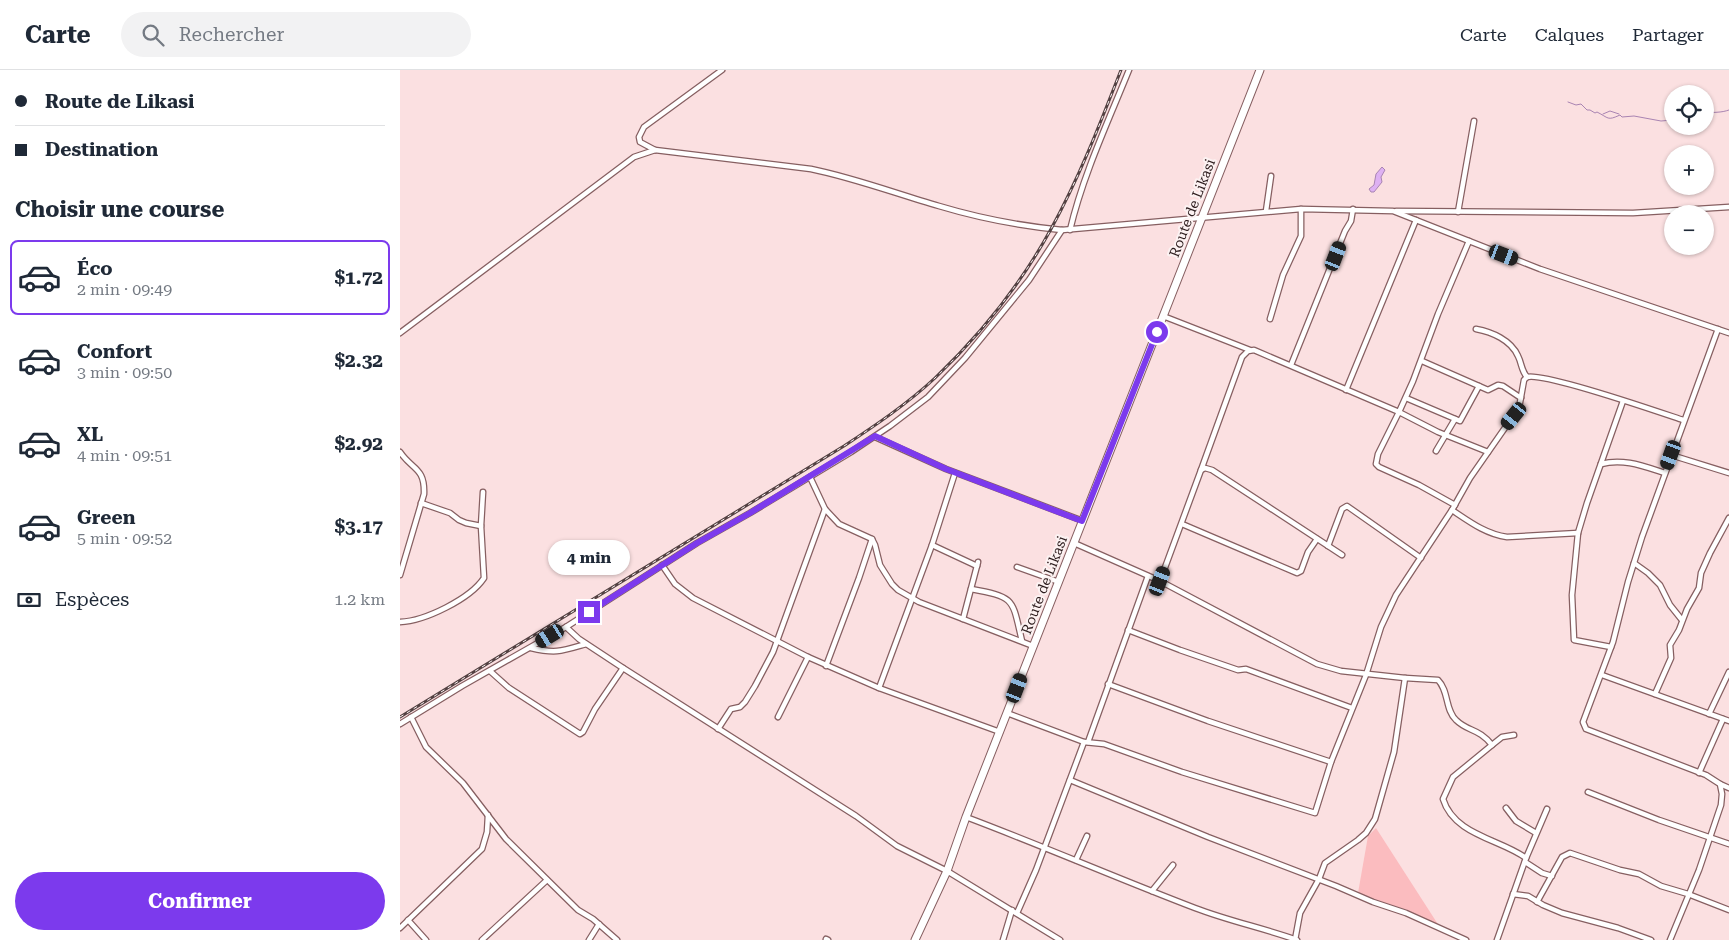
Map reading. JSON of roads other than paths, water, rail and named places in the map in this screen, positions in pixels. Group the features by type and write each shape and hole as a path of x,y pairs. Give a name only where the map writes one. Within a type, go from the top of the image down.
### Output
{"highway":[{"name":"Route de Likasi","path":"915,940 947,871 966,817 1260,70"}],"street":[{"path":"722,70 644,126 638,137 640,142 655,150 811,169 835,174 941,207 1034,228 1070,230 1301,209 1458,212 1633,212 1729,207"},
{"path":"1070,230 1091,166 1129,70"},
{"path":"1458,212 1474,121"},
{"path":"400,333 634,157 655,150"},
{"path":"1266,211 1271,176"},
{"path":"1270,319 1283,275 1301,236 1301,209"},
{"path":"1291,365 1345,231 1351,221 1353,210"},
{"path":"1393,211 1540,269 1729,333"},
{"path":"1346,390 1416,220"},
{"path":"400,724 462,686 566,627 662,565 810,477 875,436 928,397 965,358 1030,280 1062,230"},
{"path":"1469,241 1438,314 1422,361 1378,454 1376,464 1419,485 1484,531 1508,537 1578,533"},
{"path":"1163,316 1263,353 1399,412 1445,435 1488,452"},
{"path":"1476,329 1488,332 1509,343 1516,352 1520,360 1521,369 1527,377"},
{"path":"1718,329 1683,420 1634,563 1614,642 1583,722 1585,728 1699,773 1729,788"},
{"path":"1160,581 1241,360 1251,350"},
{"path":"1422,361 1488,390 1498,385 1503,386 1521,398"},
{"path":"1527,377 1538,376 1683,420"},
{"path":"1007,713 1086,742 1104,744 1182,772 1315,813 1331,762 1366,675 1384,620 1396,595 1453,508 1470,478 1516,412 1524,380 1527,377"},
{"path":"1406,398 1455,419 1462,420 1479,386"},
{"path":"1611,647 1573,638 1572,595 1578,533 1624,401"},
{"path":"1436,451 1455,419"},
{"path":"875,436 955,473 1082,521"},
{"path":"400,452 419,470 425,483 424,494 400,576"},
{"path":"1671,455 1729,473"},
{"path":"1601,464 1618,461 1626,462 1665,473"},
{"path":"1201,470 1205,468 1212,470 1342,555"},
{"path":"879,688 932,545 955,473"},
{"path":"810,477 825,509 842,526 872,539 880,565 898,590 912,598 1033,646"},
{"path":"400,622 418,620 429,616 464,596 484,578 481,526 483,492"},
{"path":"421,503 450,512 466,523 481,526"},
{"path":"1328,546 1342,510 1346,506 1421,558"},
{"path":"718,728 732,709 740,707 745,702 765,669 825,509"},
{"path":"1655,694 1671,658 1670,645 1699,588 1701,573 1710,553 1729,518"},
{"path":"1182,524 1297,573 1301,571 1310,548 1317,539"},
{"path":"826,666 872,539"},
{"path":"1074,543 1160,581 1317,664 1341,671 1366,675 1438,680 1442,684 1452,716 1456,721 1482,734 1492,745"},
{"path":"932,545 978,564 963,619"},
{"path":"1634,563 1660,585 1670,605 1682,620"},
{"path":"662,565 674,584 693,598 826,666 879,688 1000,732"},
{"path":"1017,567 1058,582"},
{"path":"1003,940 1044,848 1148,576"},
{"path":"971,589 994,593 1007,598 1014,605 1022,641"},
{"path":"566,627 586,644 856,816 897,846 947,871 1060,940"},
{"path":"1128,630 1238,670 1249,670 1352,708"},
{"path":"531,648 557,652 586,644"},
{"path":"778,718 808,657"},
{"path":"490,671 509,688 580,734 623,668"},
{"path":"1602,675 1729,721"},
{"path":"1709,714 1728,675"},
{"path":"966,817 1228,920 1296,940 1300,914 1319,879 1325,863 1358,840 1368,831 1375,819 1394,752 1404,678"},
{"path":"1108,684 1208,721 1331,762"},
{"path":"411,717 426,747 450,770 506,839 578,910 599,924 617,940"},
{"path":"1699,773 1723,719"},
{"path":"1514,735 1502,737 1453,777 1443,799 1445,806 1467,829 1512,849 1542,873 1552,876"},
{"path":"1070,780 1373,902 1406,912 1466,940"},
{"path":"1670,940 1699,870 1721,805 1722,794 1720,784"},
{"path":"1588,792 1729,844"},
{"path":"1506,808 1516,821 1536,834"},
{"path":"1497,940 1525,860 1547,809"},
{"path":"400,928 482,849 487,832 488,815"},
{"path":"1076,860 1087,836"},
{"path":"1537,902 1562,857 1567,853 1574,853 1612,867 1639,874 1661,886 1729,910"},
{"path":"1152,891 1173,865"},
{"path":"482,940 547,880"},
{"path":"1513,894 1524,895 1562,913 1618,928 1650,940"},
{"path":"408,920 426,940"},
{"path":"589,940 599,924"}],"waterway":[{"path":"1568,102 1576,105 1581,104 1587,110 1597,112 1608,118 1620,115 1622,117 1634,116 1664,121"},
{"path":"1714,112 1729,110"},
{"path":"1603,114 1610,111 1619,114"}],"railway":[{"path":"400,717 844,446 924,388 952,362 984,326 1027,269 1051,229 1080,171 1121,70"}]}
